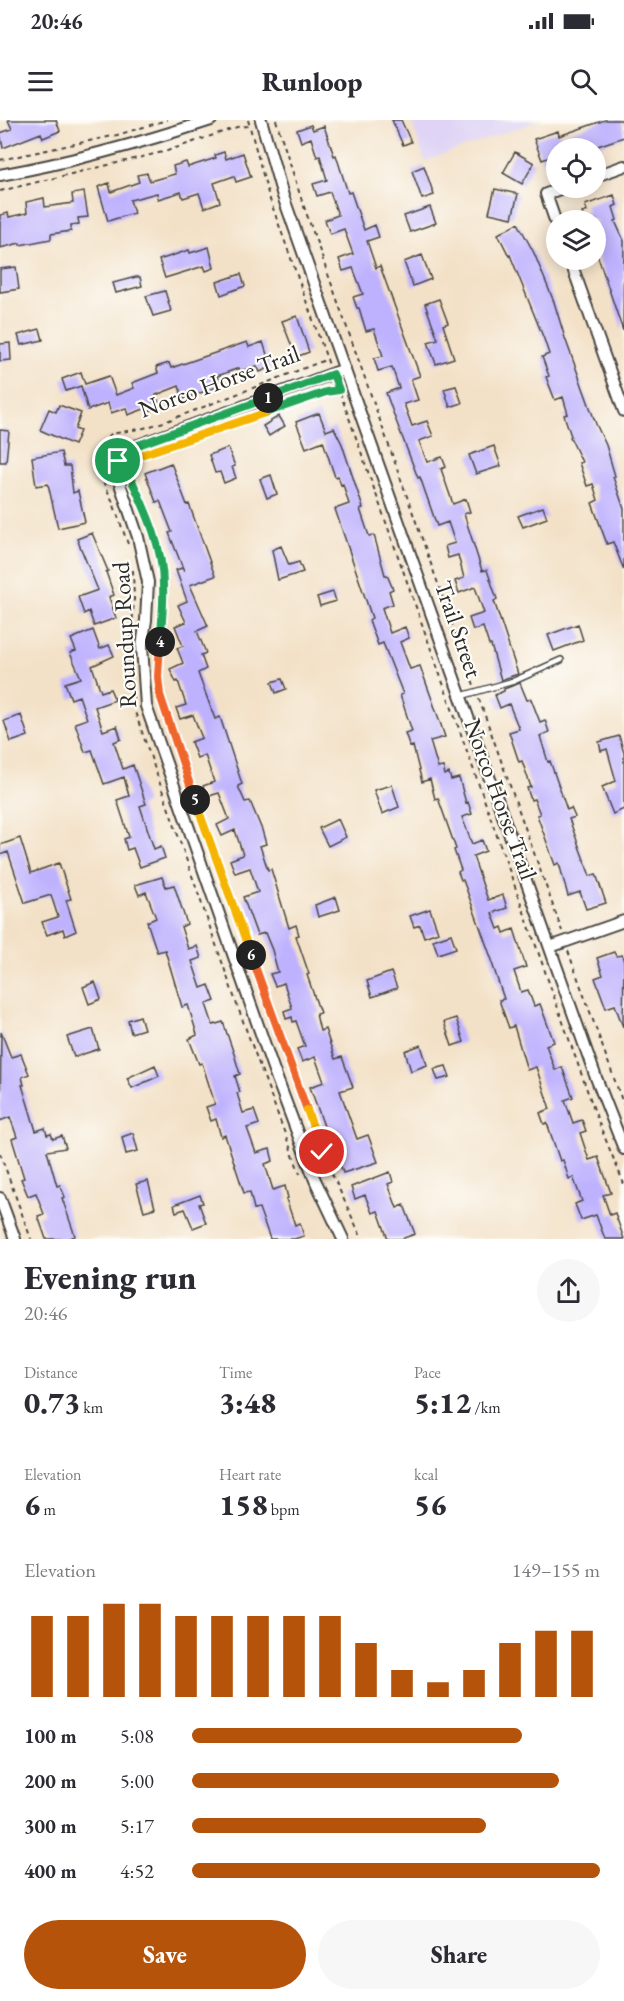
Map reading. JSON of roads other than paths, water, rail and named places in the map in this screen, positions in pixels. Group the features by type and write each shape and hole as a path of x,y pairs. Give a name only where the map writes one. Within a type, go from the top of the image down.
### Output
{"street":[{"path":"0,175 138,144 211,120"},
{"name":"Trail Street","path":"261,120 283,196 604,1101 624,1149"},
{"path":"606,172 624,166"},
{"path":"574,270 624,411"},
{"name":"Roundup Road","path":"343,1239 315,1180 273,1068 146,706 142,646 148,582 138,537 116,469 118,461 130,448 345,369"},
{"path":"550,947 624,921"},
{"path":"0,1198 15,1239"}],"lane":[{"path":"461,696 514,681 561,660"}]}
